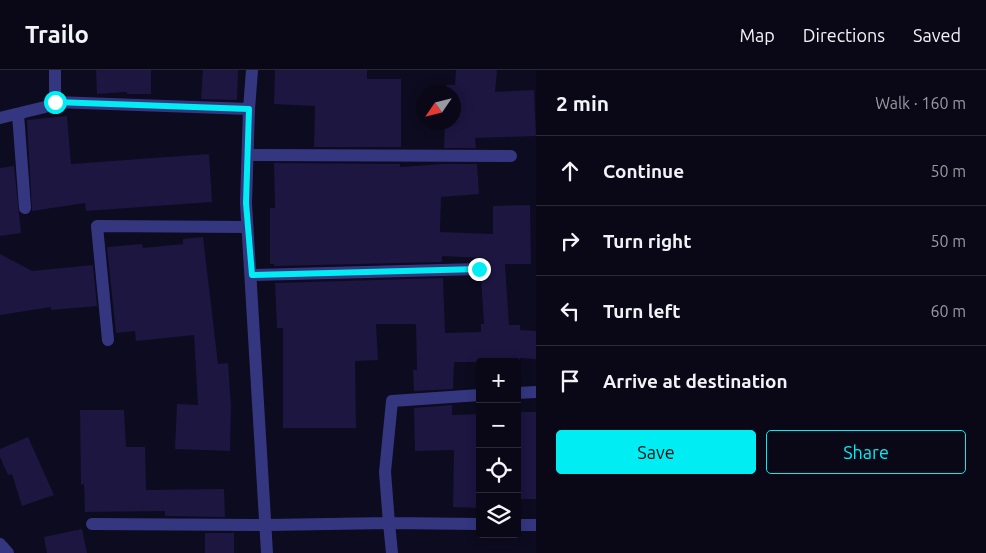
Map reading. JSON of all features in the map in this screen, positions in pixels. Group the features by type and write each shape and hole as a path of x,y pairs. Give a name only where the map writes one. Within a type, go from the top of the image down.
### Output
{"street":[{"path":"55,70 55,102"},
{"path":"252,70 249,109 247,228 252,275 267,553"},
{"path":"0,118 45,107 55,102 249,109"},
{"path":"18,114 25,208"},
{"path":"248,155 511,156"},
{"path":"108,340 96,226 247,228"},
{"path":"252,275 479,269"},
{"path":"521,393 536,392"},
{"path":"392,553 385,472 392,401 476,395"},
{"path":"92,524 476,524"},
{"path":"521,525 536,525"},
{"path":"0,544 8,553"}],"building":[{"path":"96,70 151,70 151,94 127,94 127,92 97,94"},
{"path":"203,70 238,70 237,100 201,99"},
{"path":"275,70 367,70 367,79 401,79 401,147 314,147 315,106 274,104"},
{"path":"456,70 497,70 495,92 534,90 536,136 475,138 476,148 444,148 445,130 461,130 461,85 455,85"},
{"path":"67,116 71,164 209,154 212,202 86,211 85,203 32,211 27,120"},
{"path":"274,163 400,164 400,167 477,164 479,194 441,197 440,232 493,234 493,206 530,205 531,264 505,264 509,325 520,325 520,330 536,331 536,359 476,358 476,362 454,362 453,389 414,391 413,370 417,370 416,325 376,324 378,360 355,361 356,428 283,428 283,328 277,328 275,283 443,278 445,333 481,332 481,324 484,324 481,277 486,273 487,268 486,264 480,261 480,258 442,256 442,262 274,266 274,264 270,264 270,208 275,208"},
{"path":"14,166 21,233 0,236 0,168"},
{"path":"203,237 218,364 228,363 231,406 230,451 175,449 177,404 198,405 194,335 136,341 135,331 116,333 107,247 142,244 143,248 183,244 183,239"},
{"path":"0,254 32,271 93,265 97,306 51,310 51,307 0,315"},
{"path":"452,405 452,415 476,414 476,508 453,507 454,450 415,451 414,408"},
{"path":"80,410 124,410 126,447 145,447 146,490 224,489 225,517 165,516 165,511 85,512 84,484 81,485"},
{"path":"521,412 536,412 536,499 521,499"},
{"path":"28,437 54,495 22,506 12,474 8,475 0,457 0,449"},
{"path":"82,529 87,553 47,553 44,537"},
{"path":"205,533 234,533 234,553 205,553"}],"route":[{"path":"55,102 249,109 246,203 252,275 479,269"}]}
